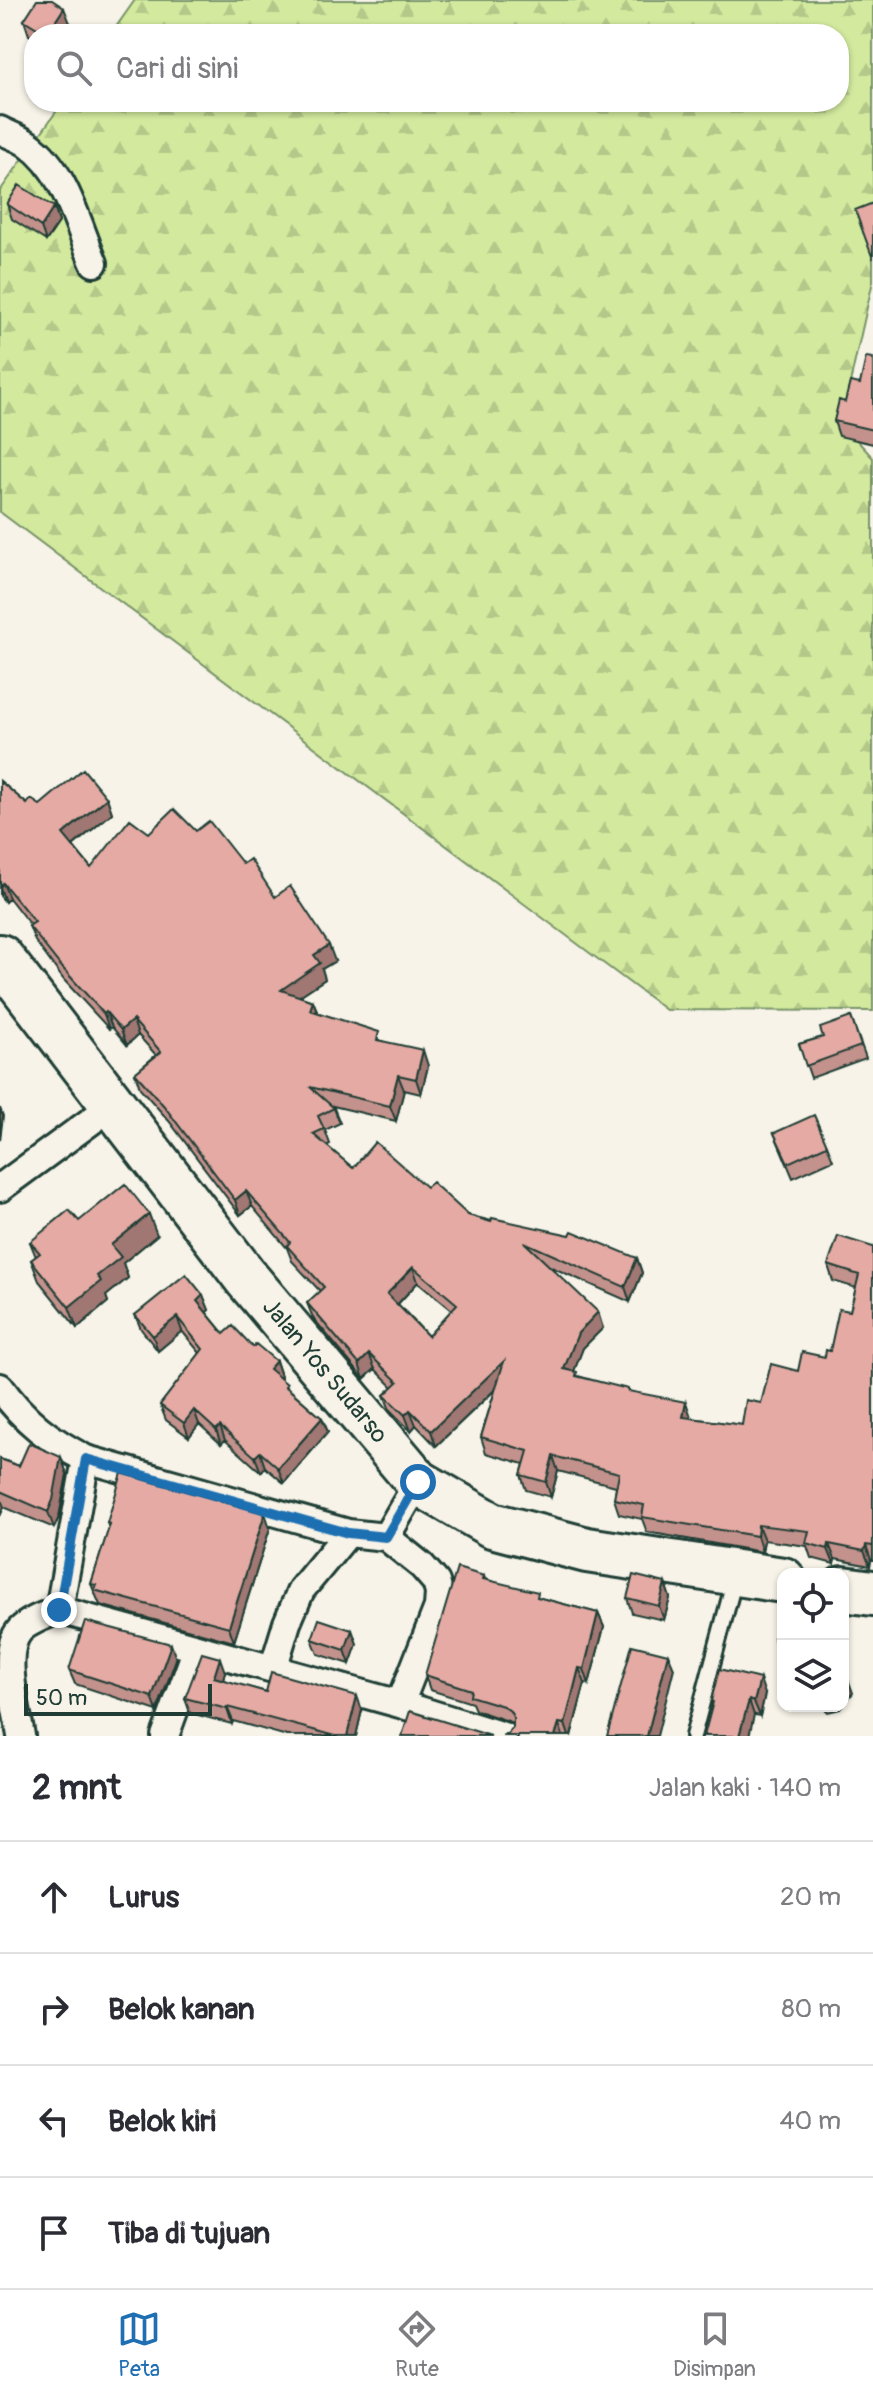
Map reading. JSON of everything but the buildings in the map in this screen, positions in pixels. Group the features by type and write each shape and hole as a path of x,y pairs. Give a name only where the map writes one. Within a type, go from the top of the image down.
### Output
{"highway":[{"name":"Jalan Yos Sudarso","path":"0,957 247,1279 418,1482 492,1525 587,1550 777,1579"},
{"path":"849,1590 873,1593"}],"street":[{"path":"0,130 27,143 54,171 94,263"},
{"path":"0,1188 113,1105"},
{"path":"0,1387 29,1421 55,1443 86,1459 348,1533 386,1537 422,1566 436,1582 439,1593 438,1607 400,1704"},
{"path":"59,1610 86,1459"},
{"path":"386,1537 418,1482"},
{"path":"273,1669 301,1590 348,1533"},
{"path":"21,1736 9,1659 11,1644 19,1631 35,1619 59,1610 400,1704 503,1736"},
{"path":"165,1736 197,1648"}],"lane":[{"path":"693,1736 737,1573"}],"green space":[{"path":"135,0 873,0 873,281 841,423 873,458 873,1011 666,1010 0,512 0,191 56,112 849,112 849,24 118,24"}],"route":[{"path":"59,1610 86,1459 348,1533 386,1537 418,1482"}]}
